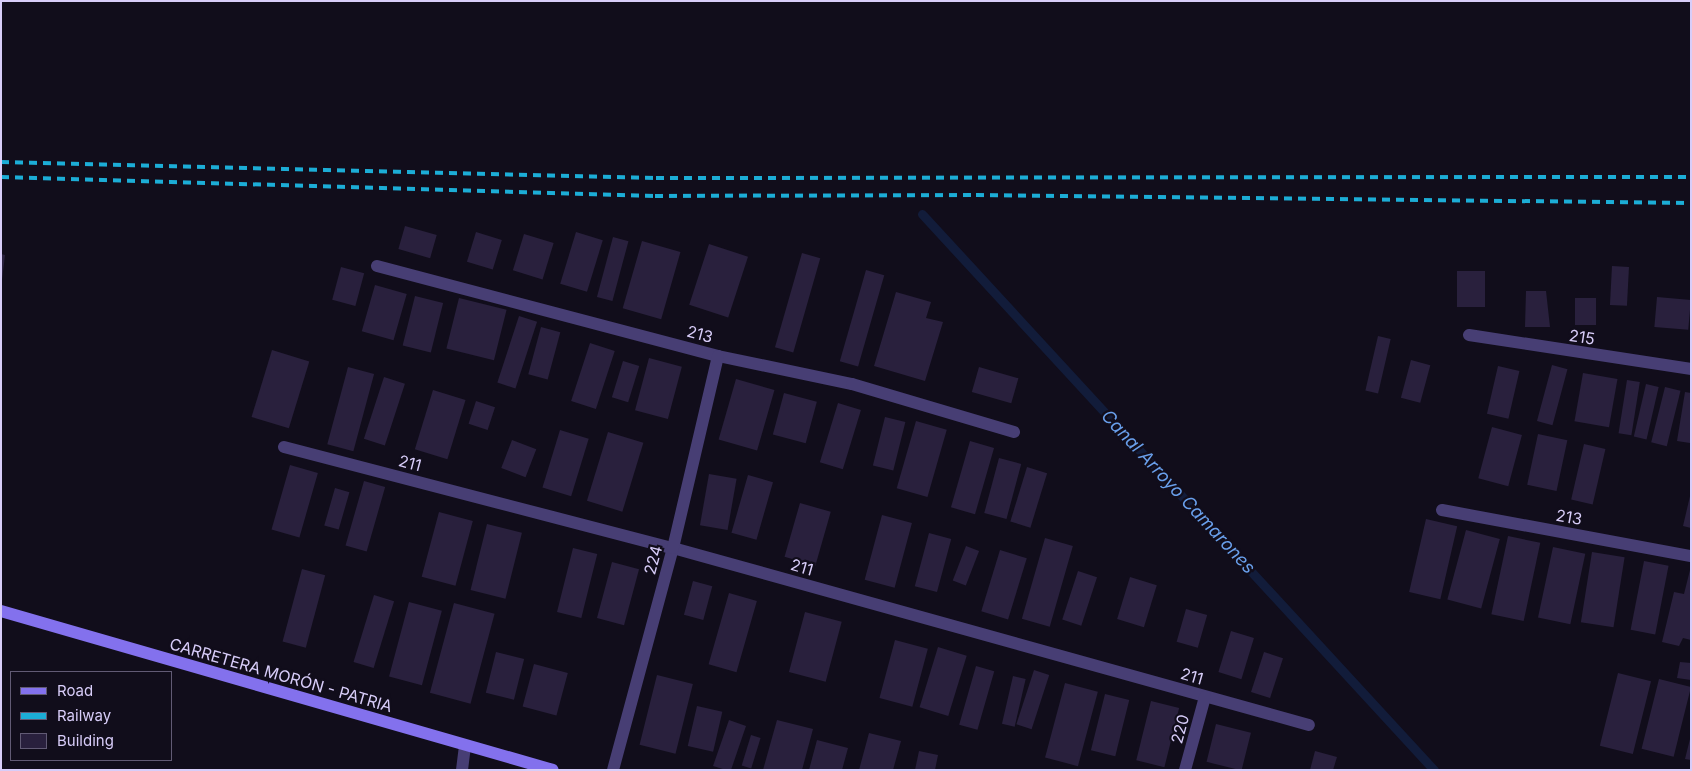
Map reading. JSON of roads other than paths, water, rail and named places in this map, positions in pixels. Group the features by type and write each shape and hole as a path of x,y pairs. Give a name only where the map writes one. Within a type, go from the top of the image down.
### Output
{"main road":[{"name":"CARRETERA MORÓN - PATRIA","path":"1,611 552,770"}],"street":[{"name":"213","path":"377,266 718,356 852,384 1014,432"},
{"name":"215","path":"1469,335 1691,369"},
{"name":"224","path":"613,770 673,548 718,356"},
{"name":"211","path":"284,448 673,548 1309,725"},
{"name":"213","path":"1442,510 1691,556"},
{"name":"220","path":"1185,770 1205,697"},
{"path":"462,770 465,746"}],"waterway":[{"name":"Canal Arroyo Camarones","path":"922,214 1434,770"}],"railway":[{"path":"1,162 656,178 1691,177"},
{"path":"1,177 655,196 976,195 1691,203"}]}
